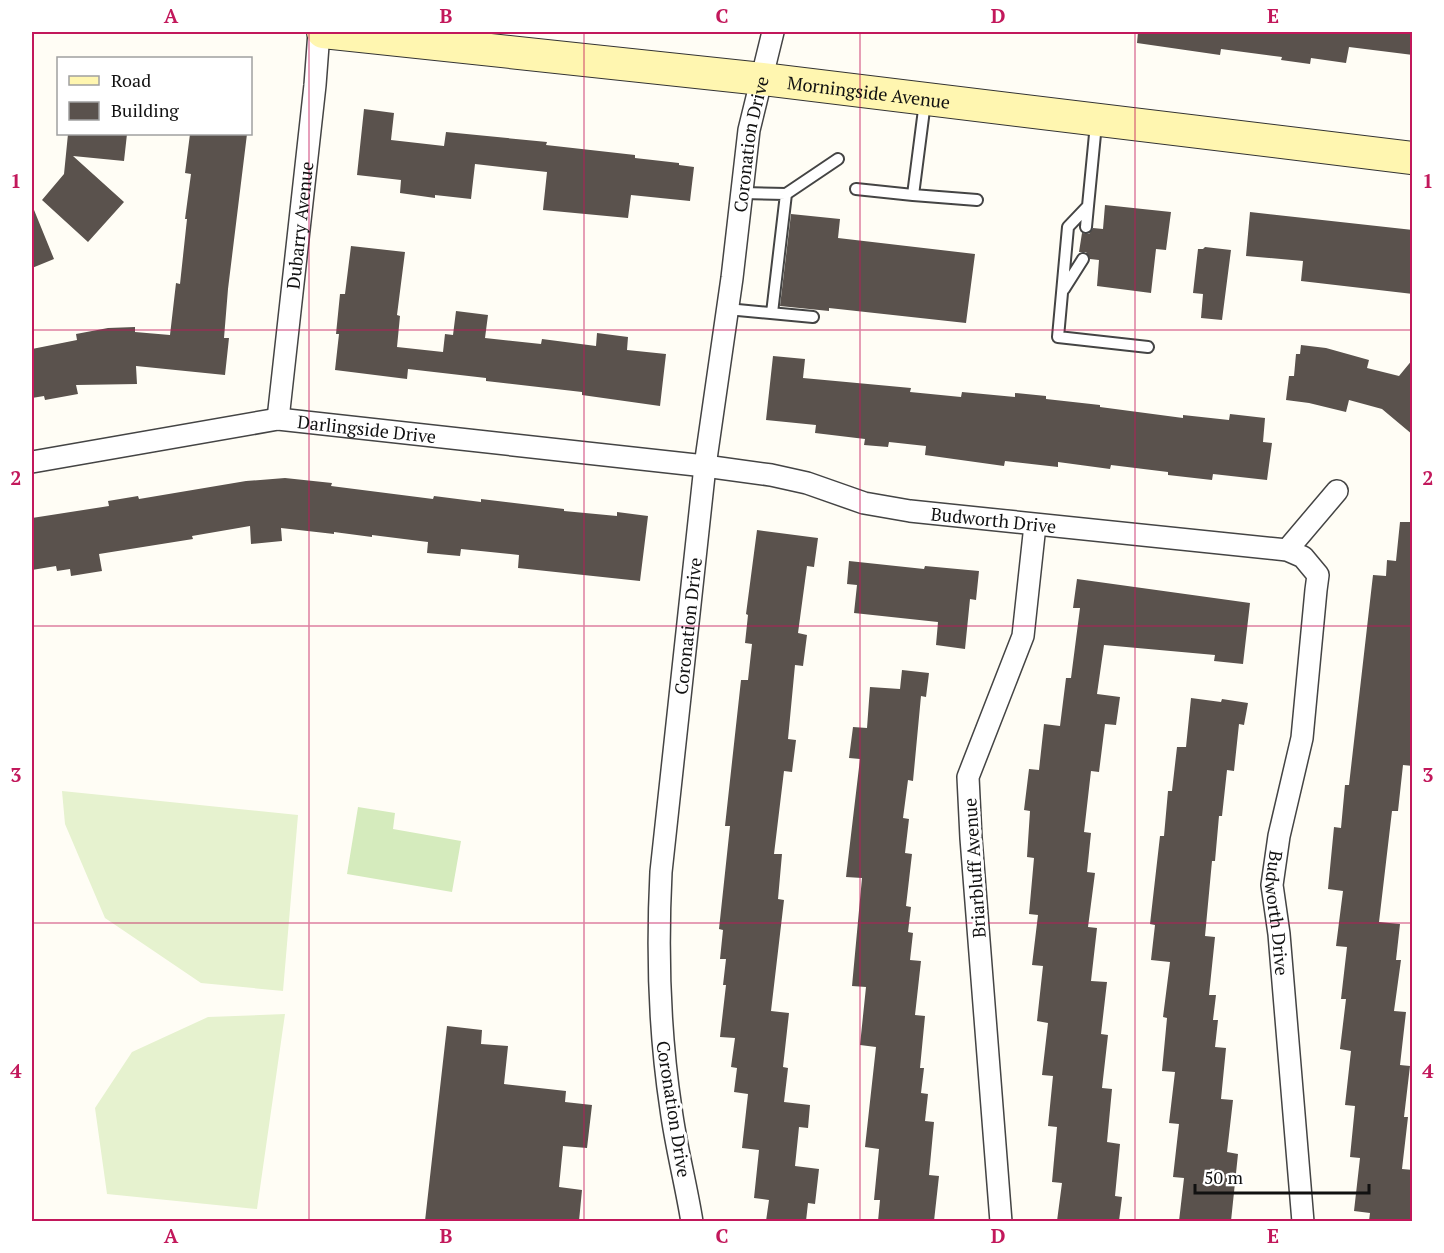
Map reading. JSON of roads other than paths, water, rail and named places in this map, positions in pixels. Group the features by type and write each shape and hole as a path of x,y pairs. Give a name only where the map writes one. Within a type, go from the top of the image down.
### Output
{"main road":[{"name":"Morningside Avenue","path":"321,32 762,79 1413,158"}],"street":[{"name":"Dubarry Avenue","path":"278,419 321,32"},
{"name":"Coronation Drive","path":"692,1221 671,1110 661,1025 658,927 661,872 705,466 749,130 772,32"},
{"name":"Darlingside Drive","path":"32,462 278,419 705,466"},
{"name":"Budworth Drive","path":"705,466 771,475 807,483 864,503 910,511 1287,550 1303,557 1317,575 1302,738 1279,836 1272,885 1279,934 1303,1221"},
{"path":"1287,550 1336,491"},
{"name":"Briarbluff Avenue","path":"1001,1221 968,777 1023,636 1035,525"}],"lane":[{"path":"913,195 926,99"},
{"path":"1086,227 1096,120"},
{"path":"742,193 786,194 838,159"},
{"path":"856,189 976,201"},
{"path":"772,313 786,194"},
{"path":"1088,206 1068,227 1058,337 1148,347"},
{"path":"1062,291 1083,259"},
{"path":"727,309 813,317"}]}
